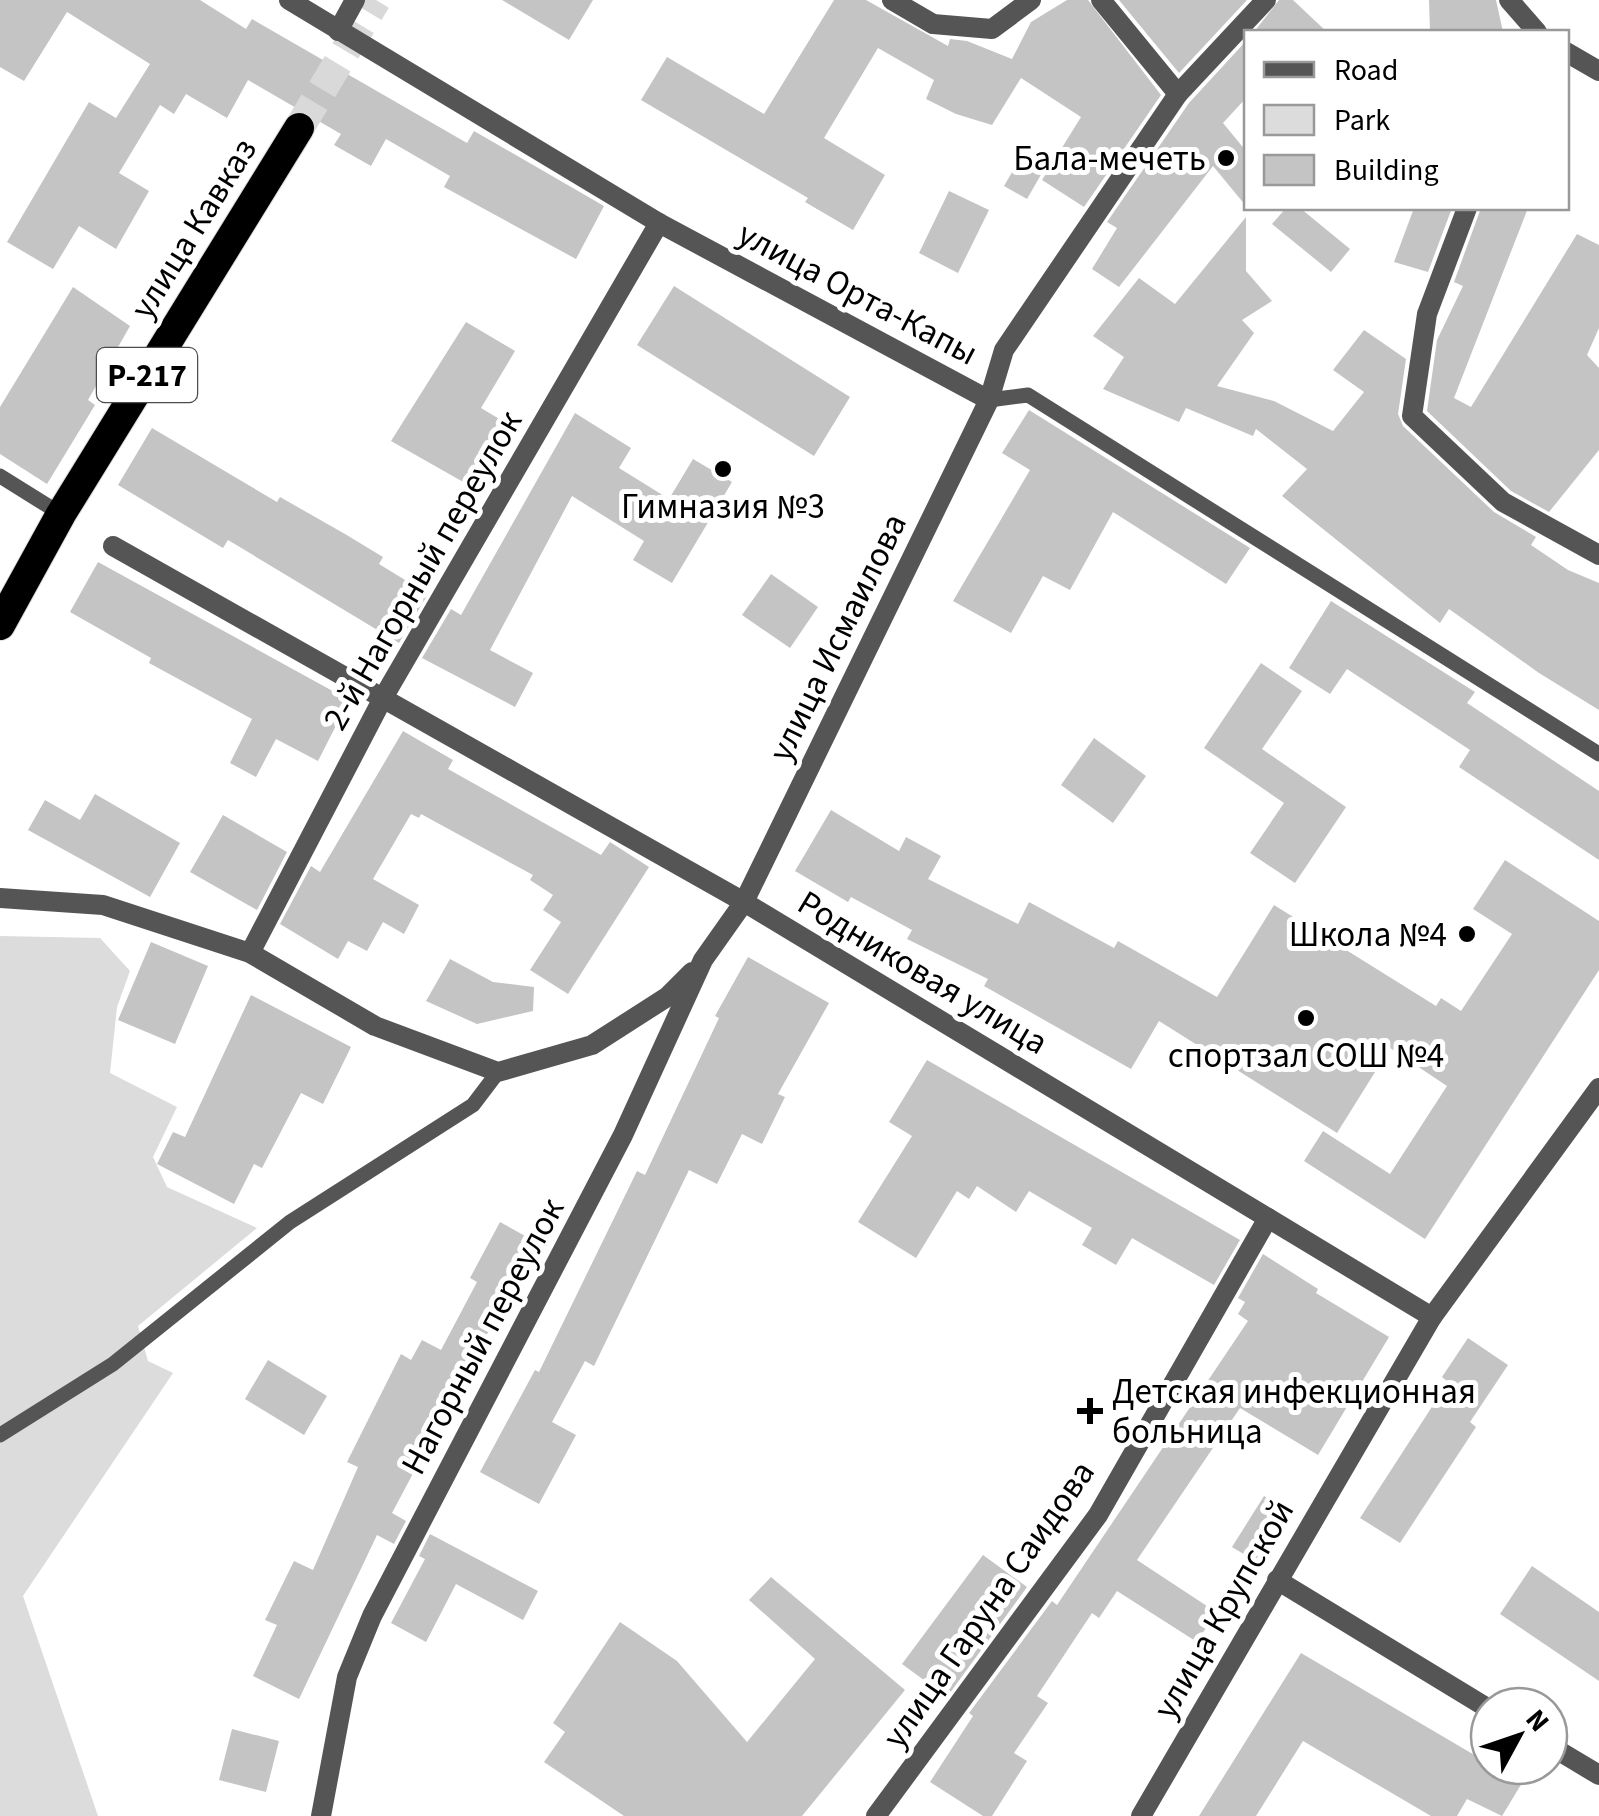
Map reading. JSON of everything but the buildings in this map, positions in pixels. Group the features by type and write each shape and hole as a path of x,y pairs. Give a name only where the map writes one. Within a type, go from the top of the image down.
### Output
{"highway":[{"name":"улица Кавказ","path":"0,625 61,514 298,128"}],"street":[{"name":"улица Орта-Капы","path":"289,0 659,223 988,400"},
{"path":"338,31 355,0"},
{"path":"892,0 934,24 992,29 1031,0"},
{"path":"1101,0 1178,94"},
{"name":"улица Исмаилова","path":"744,902 988,400 1004,350 1178,94 1266,0"},
{"path":"1509,0 1535,30"},
{"path":"1569,54 1599,70"},
{"path":"1466,210 1427,314 1412,416 1503,502 1599,555"},
{"name":"2-й Нагорный переулок","path":"250,953 384,698 659,223"},
{"name":"Родниковая улица","path":"113,546 744,902 1432,1316"},
{"path":"0,898 103,904 250,953 375,1026 498,1072 592,1045 667,997 703,960"},
{"name":"Нагорный переулок","path":"321,1816 346,1677 372,1616 624,1135 703,960 744,902"},
{"name":"улица Крупской","path":"1141,1816 1432,1316 1599,1088"},
{"name":"улица Гаруна Саидова","path":"876,1816 1098,1515 1268,1218"},
{"path":"1278,1580 1469,1697"},
{"path":"1569,1757 1599,1776"}],"lane":[{"name":"улица Орта-Капы","path":"988,400 1028,394 1599,754"},
{"path":"0,476 61,514"},
{"path":"0,1435 113,1364 290,1222 472,1105 498,1072"}],"green space":[{"path":"0,936 100,938 130,971 117,1007 110,1073 177,1107 153,1157 167,1187 257,1228 138,1326 148,1361 173,1373 23,1596 98,1816 0,1816"}],"tunnel":[{"path":"299,128 376,0"}],"place":[{"name":"Бала-мечеть","path":"1226,158"},
{"name":"Гимназия №3","path":"723,469"},
{"name":"Школа №4","path":"1467,934"},
{"name":"спортзал СОШ №4","path":"1306,1018"},
{"name":"Детская инфекционная больница","path":"1090,1411"}]}
